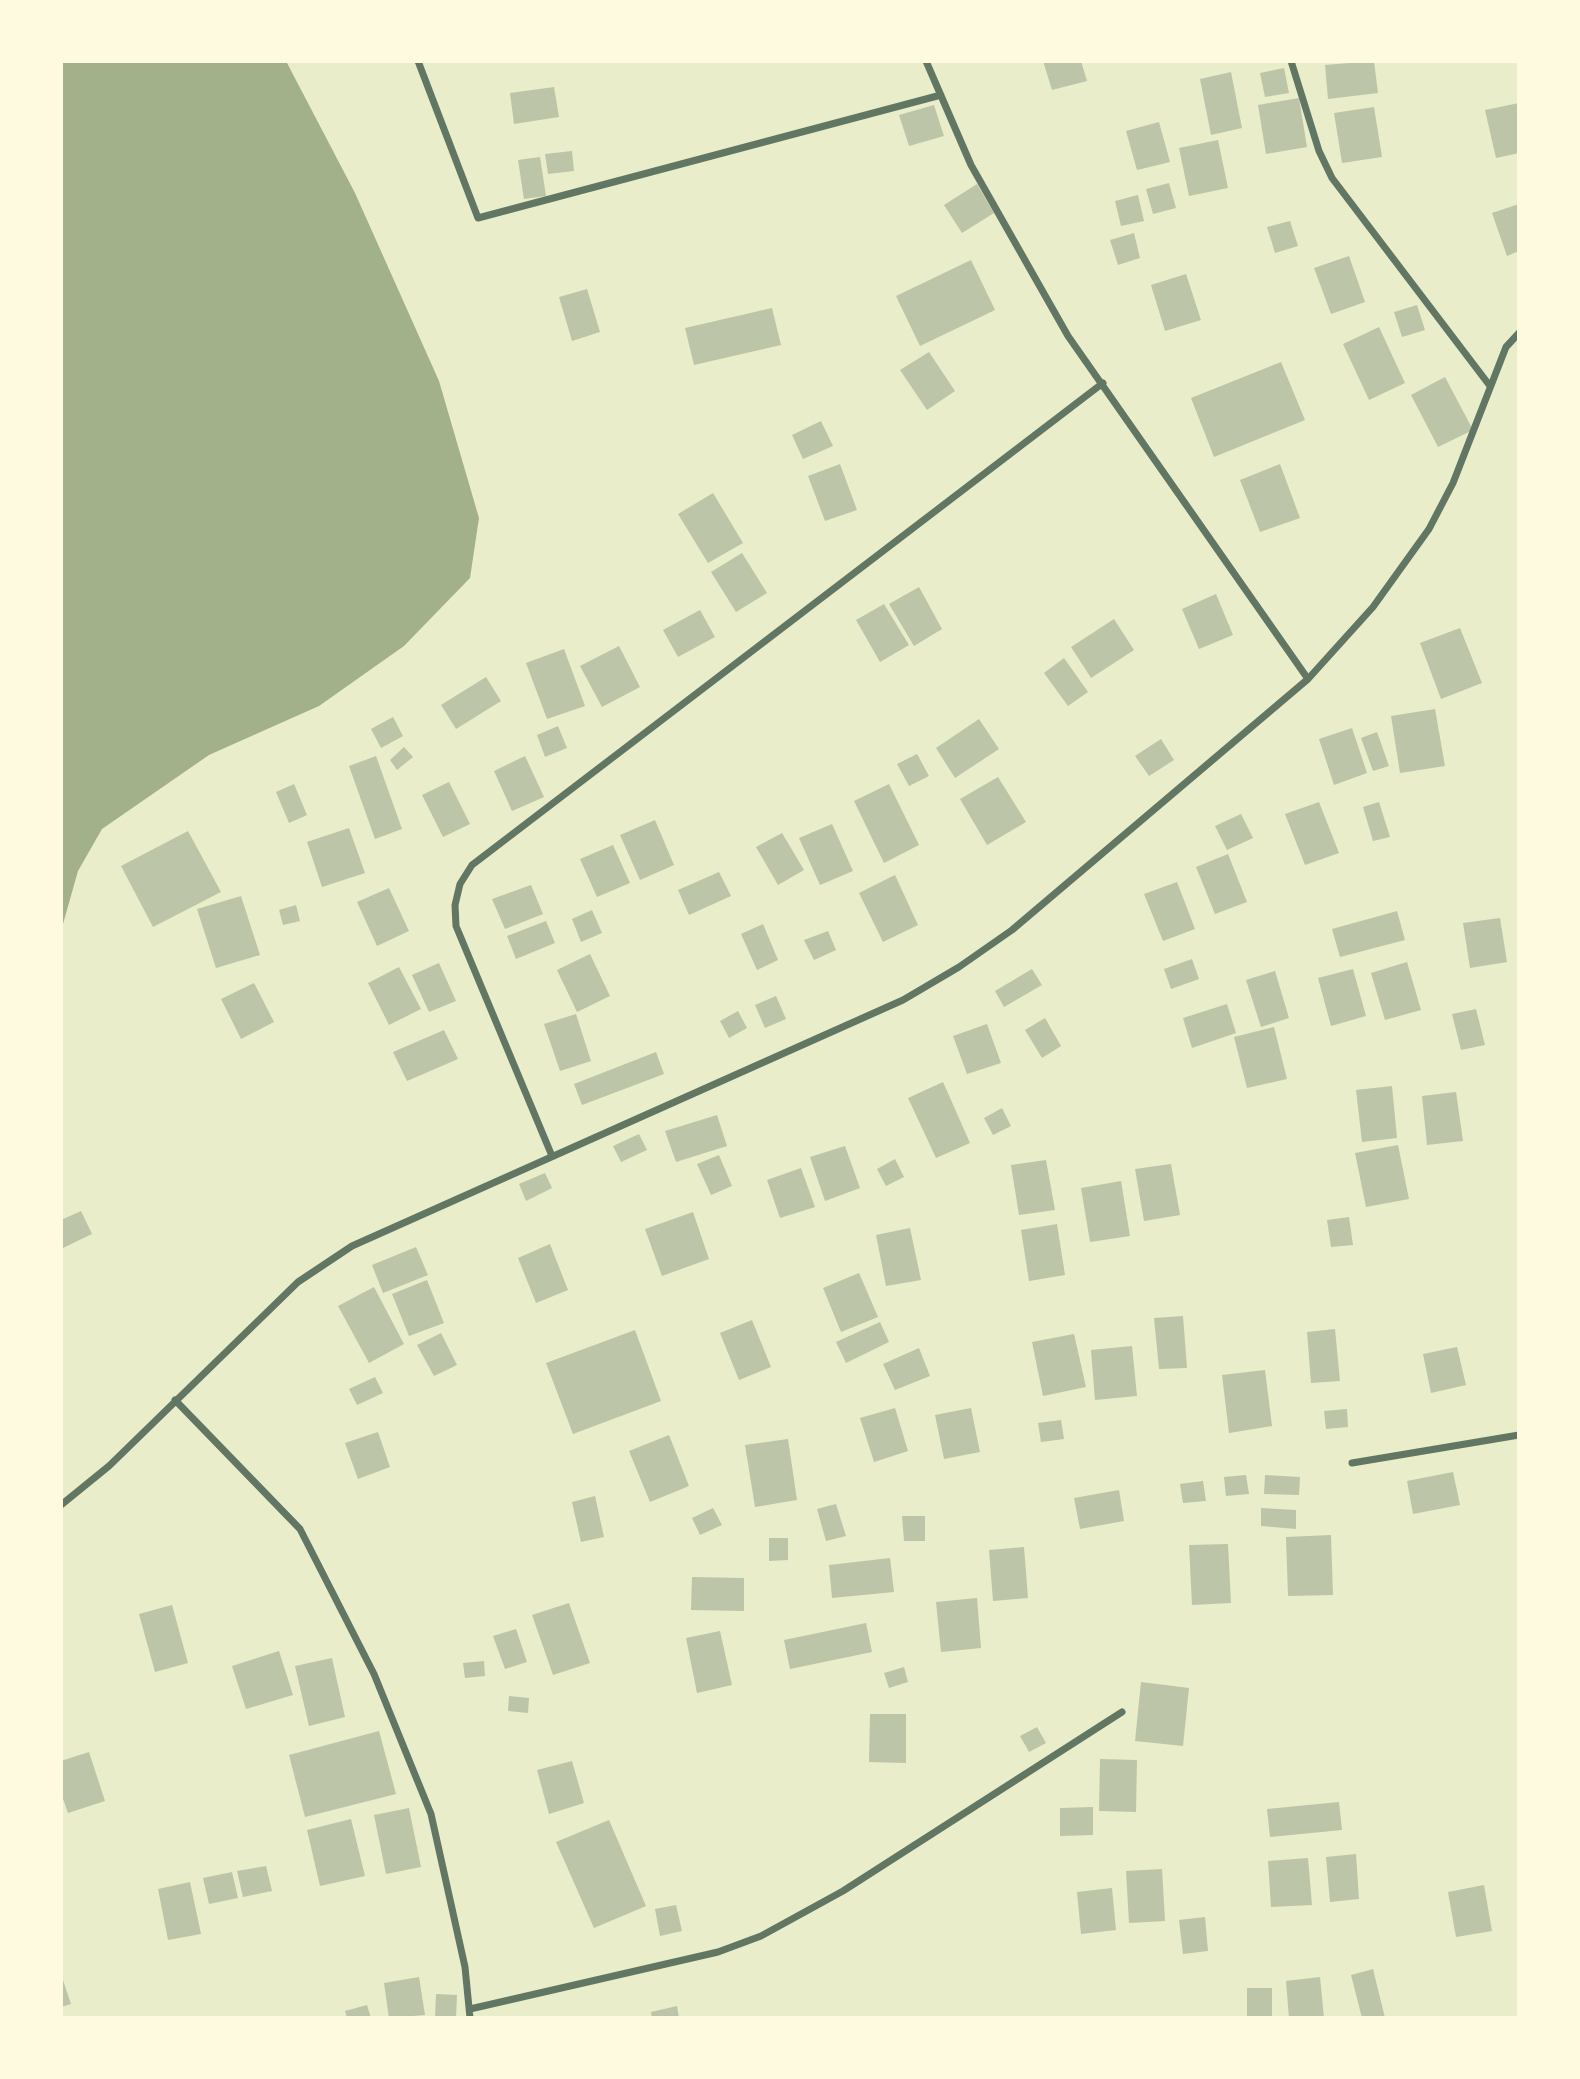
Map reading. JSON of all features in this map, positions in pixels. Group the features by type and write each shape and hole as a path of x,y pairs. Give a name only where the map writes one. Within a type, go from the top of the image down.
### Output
{"street":[{"path":"418,61 478,218 941,95"},
{"path":"926,61 971,165 1068,336 1308,679"},
{"path":"1291,61 1319,151 1332,178 1490,386"},
{"path":"61,1505 109,1466 298,1282 352,1246 903,1000 959,967 1012,930 1308,679 1373,607 1429,529 1463,459 1506,347 1519,333"},
{"path":"552,1156 456,926 455,905 460,884 472,866 1103,383"},
{"path":"175,1400 300,1530 373,1674 431,1814 465,1967 470,2013 718,1952 761,1936 843,1891 1122,1712"},
{"path":"1352,1463 1519,1435"}],"shaded area":[{"path":"61,61 286,61 355,193 439,381 479,518 470,578 404,646 319,706 209,755 102,829 78,871 61,931"}],"building":[{"path":"1043,61 1081,61 1087,81 1052,90"},
{"path":"1374,61 1378,93 1328,99 1325,65"},
{"path":"1284,68 1289,93 1265,97 1260,73"},
{"path":"1231,72 1242,128 1211,135 1200,79"},
{"path":"554,87 559,117 514,124 510,93"},
{"path":"1299,98 1307,147 1266,154 1258,105"},
{"path":"1519,103 1519,153 1496,158 1485,110"},
{"path":"934,105 944,136 909,146 899,115"},
{"path":"1374,107 1382,157 1342,163 1334,113"},
{"path":"1159,122 1170,162 1137,170 1126,131"},
{"path":"1218,140 1228,188 1189,196 1179,148"},
{"path":"572,151 574,171 548,174 545,154"},
{"path":"540,157 546,196 524,199 518,160"},
{"path":"1169,183 1176,208 1153,214 1146,189"},
{"path":"977,184 994,213 962,233 944,205"},
{"path":"1138,195 1144,221 1121,226 1115,201"},
{"path":"1519,204 1519,251 1507,256 1492,213"},
{"path":"1290,221 1298,246 1275,253 1267,227"},
{"path":"1134,233 1140,258 1118,265 1110,240"},
{"path":"1349,256 1365,302 1331,314 1314,268"},
{"path":"971,260 995,310 920,346 896,296"},
{"path":"1186,274 1201,320 1165,331 1151,285"},
{"path":"587,289 600,332 572,341 559,297"},
{"path":"1417,305 1425,330 1402,337 1394,312"},
{"path":"772,308 781,345 694,365 685,328"},
{"path":"1379,327 1405,383 1369,400 1343,344"},
{"path":"929,352 955,391 927,410 900,370"},
{"path":"1281,362 1305,420 1214,457 1191,398"},
{"path":"1445,377 1473,430 1438,447 1411,395"},
{"path":"821,421 833,446 803,459 792,435"},
{"path":"840,464 857,510 825,521 808,476"},
{"path":"1280,464 1300,518 1260,532 1240,480"},
{"path":"713,493 743,543 708,563 678,514"},
{"path":"742,553 767,593 736,612 711,572"},
{"path":"919,587 942,629 914,646 889,604"},
{"path":"1216,594 1233,635 1199,649 1182,609"},
{"path":"884,604 909,645 880,662 856,620"},
{"path":"700,610 715,637 678,657 663,630"},
{"path":"1114,619 1134,650 1091,678 1071,647"},
{"path":"1460,628 1482,683 1441,699 1420,643"},
{"path":"619,646 640,687 602,707 580,666"},
{"path":"564,649 585,706 547,719 526,663"},
{"path":"1064,658 1088,692 1068,706 1044,673"},
{"path":"486,677 501,701 456,729 441,705"},
{"path":"1435,709 1445,766 1400,773 1391,716"},
{"path":"393,717 403,736 381,748 371,729"},
{"path":"979,719 999,749 955,778 936,748"},
{"path":"558,726 567,748 545,757 537,735"},
{"path":"1352,728 1367,773 1334,785 1319,739"},
{"path":"1377,732 1389,766 1373,771 1361,738"},
{"path":"1161,739 1174,760 1149,776 1135,756"},
{"path":"404,747 413,757 397,770 390,760"},
{"path":"917,754 929,776 909,786 897,764"},
{"path":"376,756 402,829 375,839 349,766"},
{"path":"525,756 544,797 512,811 494,771"},
{"path":"998,777 1026,822 987,845 960,799"},
{"path":"449,782 470,824 443,837 422,795"},
{"path":"294,784 307,815 289,823 276,792"},
{"path":"889,784 919,845 884,863 854,801"},
{"path":"1319,802 1339,853 1305,865 1285,814"},
{"path":"1379,802 1390,837 1373,841 1363,807"},
{"path":"1241,814 1253,838 1227,850 1215,826"},
{"path":"655,820 674,865 640,880 620,835"},
{"path":"832,824 853,871 820,885 799,838"},
{"path":"349,828 365,873 322,887 307,842"},
{"path":"188,831 221,892 153,927 121,866"},
{"path":"782,833 804,870 778,885 756,847"},
{"path":"613,845 630,883 597,897 580,859"},
{"path":"1228,854 1247,902 1215,914 1196,867"},
{"path":"719,872 731,896 689,915 678,890"},
{"path":"895,875 918,925 883,942 859,893"},
{"path":"1177,882 1195,929 1163,941 1144,894"},
{"path":"531,885 543,914 505,929 492,899"},
{"path":"389,888 409,931 377,946 357,902"},
{"path":"241,896 260,955 216,968 197,909"},
{"path":"296,905 300,921 283,925 279,910"},
{"path":"592,910 602,933 581,942 572,919"},
{"path":"1397,911 1405,940 1340,957 1332,929"},
{"path":"1500,918 1507,962 1470,968 1463,923"},
{"path":"546,921 555,943 516,959 507,936"},
{"path":"763,924 778,960 757,970 741,934"},
{"path":"828,931 836,950 814,960 804,940"},
{"path":"590,954 610,996 577,1012 557,970"},
{"path":"1192,959 1199,979 1171,989 1164,969"},
{"path":"1407,962 1421,1010 1385,1020 1371,973"},
{"path":"439,963 456,1001 429,1012 412,975"},
{"path":"399,967 421,1009 389,1025 368,983"},
{"path":"1032,969 1042,985 1004,1007 995,991"},
{"path":"1353,969 1366,1016 1331,1026 1318,978"},
{"path":"1275,971 1289,1018 1261,1027 1246,980"},
{"path":"254,983 274,1022 241,1039 221,999"},
{"path":"776,996 786,1019 765,1028 755,1005"},
{"path":"1227,1004 1236,1033 1192,1048 1183,1018"},
{"path":"1476,1009 1485,1045 1461,1050 1452,1014"},
{"path":"738,1011 747,1028 729,1038 720,1021"},
{"path":"576,1014 591,1061 560,1071 544,1024"},
{"path":"1045,1018 1061,1046 1042,1058 1025,1030"},
{"path":"987,1024 1001,1063 967,1074 953,1036"},
{"path":"1274,1027 1287,1079 1247,1088 1234,1037"},
{"path":"444,1030 458,1059 407,1081 393,1052"},
{"path":"656,1052 664,1074 582,1105 574,1084"},
{"path":"943,1082 970,1143 936,1158 908,1098"},
{"path":"1392,1086 1397,1138 1362,1142 1356,1090"},
{"path":"1456,1092 1463,1141 1427,1145 1422,1096"},
{"path":"1002,1108 1011,1126 993,1135 984,1118"},
{"path":"717,1115 727,1146 676,1162 665,1131"},
{"path":"639,1134 647,1150 621,1162 613,1146"},
{"path":"1398,1145 1409,1199 1366,1207 1355,1153"},
{"path":"845,1146 860,1188 825,1201 810,1157"},
{"path":"719,1155 732,1186 711,1195 697,1164"},
{"path":"895,1159 904,1177 886,1186 877,1169"},
{"path":"1046,1160 1055,1210 1019,1215 1011,1165"},
{"path":"1171,1164 1180,1215 1144,1221 1135,1169"},
{"path":"801,1168 815,1207 780,1218 767,1180"},
{"path":"545,1173 552,1188 526,1201 519,1184"},
{"path":"1121,1181 1130,1236 1090,1242 1081,1188"},
{"path":"81,1211 92,1234 63,1248 61,1220"},
{"path":"693,1212 709,1259 662,1276 645,1229"},
{"path":"1349,1217 1353,1245 1331,1247 1327,1220"},
{"path":"1057,1224 1065,1275 1029,1281 1021,1230"},
{"path":"910,1228 921,1280 886,1286 876,1235"},
{"path":"550,1244 568,1290 536,1303 518,1258"},
{"path":"416,1247 428,1275 383,1293 372,1265"},
{"path":"859,1273 878,1317 841,1332 823,1288"},
{"path":"427,1280 444,1323 409,1336 392,1294"},
{"path":"374,1287 404,1344 369,1363 338,1306"},
{"path":"1183,1316 1187,1368 1159,1369 1154,1318"},
{"path":"752,1320 771,1367 739,1380 720,1333"},
{"path":"880,1322 889,1342 846,1363 836,1342"},
{"path":"1335,1329 1340,1381 1311,1383 1307,1332"},
{"path":"635,1330 661,1401 573,1434 546,1363"},
{"path":"441,1333 457,1365 434,1376 417,1345"},
{"path":"1074,1334 1086,1387 1043,1396 1032,1342"},
{"path":"1132,1346 1137,1396 1095,1400 1091,1350"},
{"path":"1457,1347 1466,1385 1431,1393 1423,1354"},
{"path":"919,1348 930,1376 895,1390 883,1364"},
{"path":"1265,1370 1272,1426 1229,1433 1222,1375"},
{"path":"375,1377 383,1393 357,1405 349,1389"},
{"path":"895,1408 908,1451 874,1462 860,1418"},
{"path":"971,1408 980,1452 944,1459 935,1415"},
{"path":"1347,1409 1348,1427 1326,1429 1324,1411"},
{"path":"1061,1420 1064,1439 1041,1442 1038,1423"},
{"path":"378,1432 390,1467 358,1479 345,1443"},
{"path":"669,1435 689,1486 650,1502 629,1451"},
{"path":"788,1439 797,1500 755,1507 745,1445"},
{"path":"1453,1472 1460,1505 1413,1514 1407,1481"},
{"path":"1246,1475 1249,1494 1226,1496 1224,1477"},
{"path":"1265,1475 1300,1477 1299,1495 1264,1494"},
{"path":"1203,1481 1206,1501 1183,1503 1180,1484"},
{"path":"1119,1490 1124,1521 1080,1529 1074,1498"},
{"path":"595,1496 604,1537 581,1542 572,1502"},
{"path":"836,1504 846,1536 826,1541 817,1509"},
{"path":"713,1508 722,1525 700,1535 692,1518"},
{"path":"1261,1508 1296,1510 1296,1529 1261,1526"},
{"path":"902,1516 925,1516 925,1541 904,1541"},
{"path":"1331,1535 1333,1595 1288,1596 1286,1537"},
{"path":"769,1538 788,1538 788,1560 769,1561"},
{"path":"1228,1544 1231,1603 1192,1605 1189,1545"},
{"path":"1024,1547 1028,1598 993,1601 989,1550"},
{"path":"890,1558 894,1592 832,1598 829,1565"},
{"path":"692,1577 744,1578 744,1611 691,1610"},
{"path":"977,1598 981,1648 941,1652 936,1602"},
{"path":"569,1603 590,1663 553,1675 532,1615"},
{"path":"172,1605 188,1663 155,1672 139,1614"},
{"path":"866,1623 872,1652 790,1669 784,1640"},
{"path":"516,1629 527,1662 505,1669 493,1636"},
{"path":"720,1631 732,1685 697,1693 686,1638"},
{"path":"279,1651 293,1695 246,1709 232,1666"},
{"path":"332,1658 345,1717 309,1726 295,1666"},
{"path":"484,1661 485,1676 465,1678 463,1663"},
{"path":"904,1667 908,1682 889,1688 884,1673"},
{"path":"1141,1682 1189,1688 1183,1746 1135,1741"},
{"path":"509,1696 529,1698 528,1713 508,1711"},
{"path":"870,1714 906,1714 906,1763 869,1762"},
{"path":"1037,1727 1046,1743 1029,1752 1020,1736"},
{"path":"379,1731 396,1794 305,1817 289,1755"},
{"path":"89,1752 105,1801 68,1813 61,1793 61,1761"},
{"path":"1100,1759 1137,1760 1136,1812 1099,1811"},
{"path":"572,1761 584,1803 549,1814 537,1770"},
{"path":"1339,1802 1342,1830 1270,1837 1267,1809"},
{"path":"1093,1807 1093,1835 1060,1836 1060,1808"},
{"path":"409,1808 421,1867 386,1874 374,1815"},
{"path":"351,1819 365,1876 320,1886 307,1830"},
{"path":"609,1820 646,1906 594,1928 556,1842"},
{"path":"1356,1854 1359,1899 1330,1902 1326,1857"},
{"path":"1308,1858 1312,1905 1271,1907 1268,1861"},
{"path":"266,1866 272,1891 243,1897 237,1871"},
{"path":"1162,1869 1165,1921 1129,1923 1126,1871"},
{"path":"232,1872 238,1898 209,1904 203,1878"},
{"path":"190,1882 201,1934 168,1940 158,1889"},
{"path":"1484,1885 1492,1931 1456,1937 1448,1892"},
{"path":"1112,1888 1116,1930 1081,1934 1077,1892"},
{"path":"676,1905 682,1931 660,1936 655,1909"},
{"path":"1205,1917 1208,1951 1183,1954 1179,1920"},
{"path":"1373,1969 1385,2018 1362,2018 1351,1975"},
{"path":"61,1974 71,2004 61,2007"},
{"path":"419,1977 425,2015 389,2018 384,1983"},
{"path":"1320,1977 1324,2018 1289,2018 1286,1981"},
{"path":"1247,1988 1272,1988 1272,2018 1247,2018"},
{"path":"436,1994 457,1995 456,2018 435,2018"},
{"path":"367,2005 371,2018 347,2018 345,2011"},
{"path":"677,2006 679,2018 652,2018 651,2012"}]}
